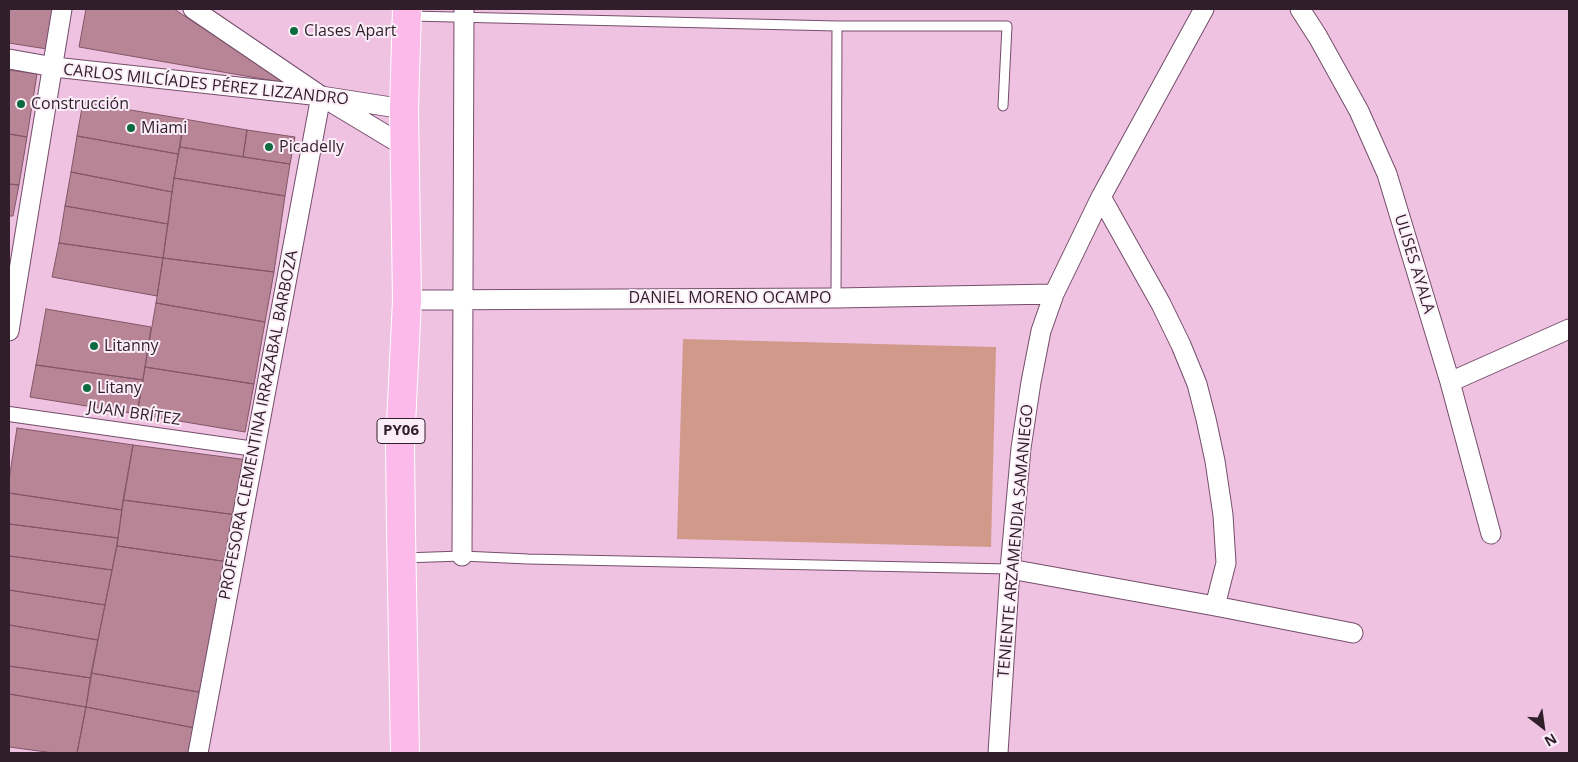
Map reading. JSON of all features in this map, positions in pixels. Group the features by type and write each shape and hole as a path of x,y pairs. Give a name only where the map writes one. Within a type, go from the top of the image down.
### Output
{"highway":[{"name":"PY06","path":"405,753 400,444 407,300 404,109 407,12"}],"street":[{"path":"9,331 54,67 62,9"},
{"path":"193,9 321,96 404,146"},
{"name":"TENIENTE ARZAMENDIA SAMANIEGO","path":"998,753 1010,569 1021,448 1030,382 1041,331 1054,294 1101,197 1204,9"},
{"name":"ULISES AYALA","path":"1300,9 1318,37 1359,111 1387,174 1450,382 1492,534"},
{"path":"462,556 464,13"},
{"name":"CARLOS MILCÍADES PÉREZ LIZZANDRO","path":"9,59 54,67 321,96 404,109"},
{"name":"PROFESORA CLEMENTINA IRRAZABAL BARBOZA","path":"198,753 321,96"},
{"path":"1101,197 1161,304 1181,344 1204,410 1215,461 1226,563 1215,606"},
{"name":"DANIEL MORENO OCAMPO","path":"407,300 836,298 1054,294"},
{"path":"1450,382 1569,328"},
{"name":"JUAN BRÍTEZ","path":"9,414 255,448"},
{"path":"1010,569 1353,633"}],"lane":[{"path":"407,12 837,26 1007,26 1003,106"},
{"path":"836,298 837,26"},
{"path":"402,558 462,556 1010,569"}],"shaded area":[{"path":"683,339 996,347 991,547 677,539"}],"building":[{"path":"9,9 52,9 47,49 9,43"},
{"path":"86,9 174,9 286,83 79,47"},
{"name":"Construcción","path":"9,70 37,74 27,137 9,134"},
{"name":"Miami","path":"83,102 184,119 178,154 77,136"},
{"path":"184,119 247,130 243,157 180,147"},
{"name":"Picadelly","path":"247,130 295,137 290,164 243,157"},
{"path":"9,134 27,137 19,185 9,184"},
{"path":"77,136 178,154 172,192 71,172"},
{"path":"180,147 290,164 285,196 174,178"},
{"path":"71,172 172,192 168,224 65,206"},
{"path":"174,178 285,196 274,272 163,258"},
{"path":"9,184 19,185 13,216 9,216"},
{"path":"65,206 168,224 163,258 59,243"},
{"path":"59,243 163,258 157,296 52,277"},
{"path":"163,258 274,272 265,322 156,303"},
{"path":"156,303 265,322 254,384 145,367"},
{"name":"Litanny","path":"46,309 151,327 143,380 36,365"},
{"name":"Litany","path":"36,365 143,380 137,414 30,397"},
{"path":"145,367 254,384 245,432 137,414"},
{"path":"17,428 133,445 122,510 9,493 9,480"},
{"path":"133,445 248,460 237,515 123,500"},
{"path":"9,493 122,510 118,538 9,524"},
{"path":"123,500 237,515 229,562 117,546"},
{"path":"9,524 118,538 112,570 9,556"},
{"path":"117,546 229,562 204,693 91,673"},
{"path":"9,556 112,570 105,605 9,590"},
{"path":"9,590 105,605 98,640 9,625"},
{"path":"9,625 98,640 91,678 9,666"},
{"path":"9,666 91,678 86,707 9,694"},
{"path":"91,673 204,693 195,728 86,707"},
{"path":"9,694 86,707 77,753 54,753 9,747"},
{"path":"86,707 195,728 189,753 77,753"}],"place":[{"name":"Clases Apart","path":"294,31"},
{"name":"Construcción","path":"21,104"},
{"name":"Miami","path":"131,128"},
{"name":"Picadelly","path":"269,147"},
{"name":"Litanny","path":"94,346"},
{"name":"Litany","path":"87,388"}]}
